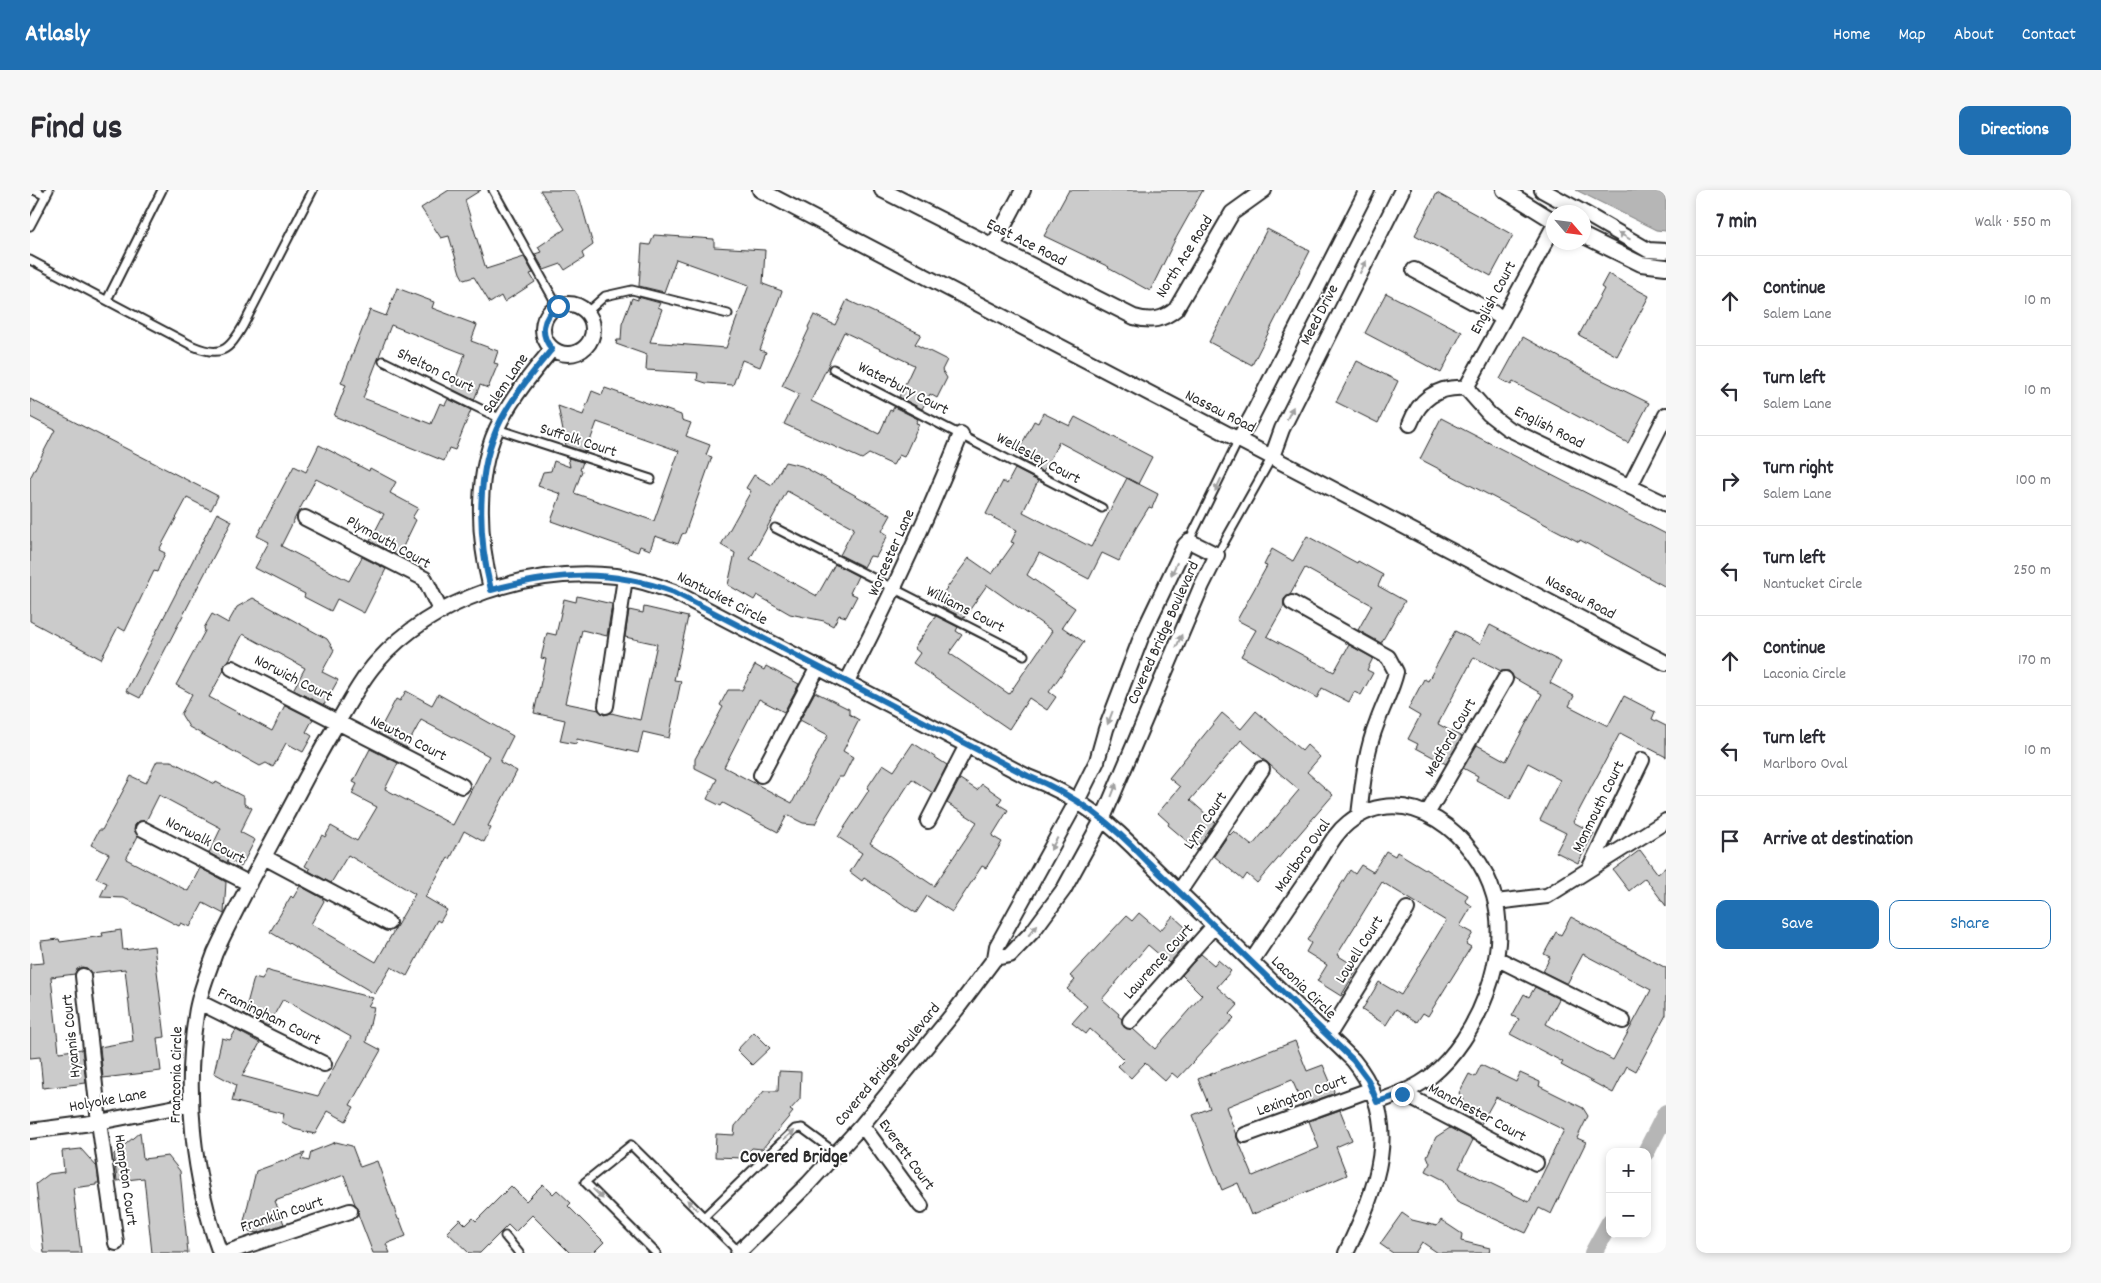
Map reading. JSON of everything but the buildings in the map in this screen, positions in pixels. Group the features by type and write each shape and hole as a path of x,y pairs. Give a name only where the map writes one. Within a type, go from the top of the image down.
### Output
{"street":[{"name":"Nassau Road","path":"760,190 1666,663"},
{"name":"East Ace Road","path":"882,190 1134,317 1145,321 1157,320"},
{"path":"993,246 1023,190"},
{"name":"North Ace Road","path":"1157,320 1168,316 1176,309 1232,213 1264,190"},
{"name":"Meed Drive","path":"1238,441 1367,190"},
{"name":"Meed Drive","path":"1272,457 1282,429 1402,190"},
{"path":"1504,190 1546,216"},
{"path":"1542,190 1569,205"},
{"path":"1591,218 1648,250 1666,250"},
{"path":"1591,239 1641,264 1666,267"},
{"name":"English Court","path":"1466,388 1546,240"},
{"path":"1414,270 1503,318"},
{"path":"558,306 573,305 586,313"},
{"name":"Salem Lane","path":"558,306 546,318 544,335 552,349 560,353 576,353 588,343 592,336 592,328 586,313"},
{"name":"Salem Lane","path":"491,590 485,568 481,533 481,498 487,463 499,424 552,349"},
{"path":"1410,424 1415,411 1432,394 1442,389 1466,388"},
{"name":"English Road","path":"1466,388 1488,414 1507,428 1666,504"},
{"path":"1630,486 1666,416"},
{"name":"Worcester Lane","path":"847,682 888,605 893,589 924,525 961,434"},
{"name":"Plymouth Court","path":"304,518 425,579 441,612"},
{"name":"Covered Bridge Boulevard","path":"738,1252 808,1184 862,1125 956,1010 995,958 997,946 1097,761 1106,729 1142,635 1185,545 1189,541 1217,555 1202,585 1103,818 1064,889 1033,931 1010,955 995,958"},
{"name":"Nantucket Circle","path":"310,771 360,683 392,646 416,627 441,612 491,590 527,580 590,574 646,582 674,592 1077,801"},
{"path":"606,706 625,578"},
{"path":"1292,603 1388,657 1396,672 1392,688 1376,724 1366,762 1359,815"},
{"path":"761,775 818,667"},
{"name":"Norwich Court","path":"232,668 338,722"},
{"name":"Medford Court","path":"1427,814 1505,679"},
{"name":"Newton Court","path":"338,722 462,786"},
{"path":"928,821 967,745"},
{"name":"Monmouth Court","path":"1589,870 1642,760"},
{"name":"Lynn Court","path":"1179,892 1262,769"},
{"name":"Franconia Circle","path":"220,1253 201,1184 193,1134 191,1054 199,1002 215,953 310,771"},
{"name":"Laconia Circle","path":"1077,801 1103,818 1122,834 1179,892 1357,1064 1374,1095 1382,1127 1381,1155 1376,1181 1368,1206 1346,1253"},
{"name":"Marlboro Oval","path":"1251,962 1339,831 1359,815 1384,807 1397,806 1409,808 1427,814 1454,832 1473,853 1487,876 1496,902 1499,922 1496,958 1491,979 1482,1006 1464,1042 1449,1060 1432,1076 1402,1094 1374,1095"},
{"path":"1496,902 1547,896 1666,821"},
{"name":"Norwalk Court","path":"143,829 250,884"},
{"path":"264,857 388,923"},
{"name":"Lowell Court","path":"1328,1036 1407,909"},
{"name":"Lawrence Court","path":"1130,1020 1214,926"},
{"path":"1496,958 1623,1021"},
{"name":"Hyannis Court","path":"83,976 99,1122"},
{"name":"Framingham Court","path":"199,1002 324,1064"},
{"name":"Manchester Court","path":"1402,1094 1536,1163"},
{"name":"Lexington Court","path":"1245,1135 1374,1095"},
{"name":"Holyoke Lane","path":"30,1131 99,1122 191,1104"},
{"name":"Hampton Court","path":"99,1122 116,1243"},
{"name":"Everett Court","path":"862,1125 921,1206"},
{"name":"Franklin Court","path":"225,1253 350,1211"}],"lane":[{"path":"30,226 48,193 34,190"},
{"path":"107,300 162,190"},
{"path":"30,260 204,351 217,352 231,346 313,190"},
{"path":"493,190 558,306"},
{"path":"586,313 605,296 632,290 728,314"},
{"name":"Shelton Court","path":"383,361 499,424"},
{"name":"Waterbury Court","path":"833,369 961,434"},
{"name":"Suffolk Court","path":"499,424 651,479"},
{"name":"Wellesley Court","path":"961,434 1102,508"},
{"path":"1189,541 1238,441"},
{"path":"1217,555 1272,457"},
{"name":"Williams Court","path":"775,528 1024,655"},
{"path":"704,1217 795,1129 802,1128 809,1131 836,1153"},
{"path":"656,1253 585,1182 631,1144 738,1252"},
{"path":"505,1236 519,1253"}],"shaded area":[{"path":"1576,190 1666,190 1666,231 1656,230"}],"waterway":[{"path":"1648,1148 1666,1113"},
{"path":"1593,1253 1606,1229"}],"district":[{"name":"Covered Bridge","path":"794,1158"}],"route":[{"path":"558,306 546,318 544,326 544,335 552,349 501,419 487,463 481,498 481,533 485,568 491,590 527,580 564,575 617,576 646,582 674,592 1062,792 1103,818 1122,834 1147,861 1353,1060 1368,1080 1377,1102 1402,1094"}]}
